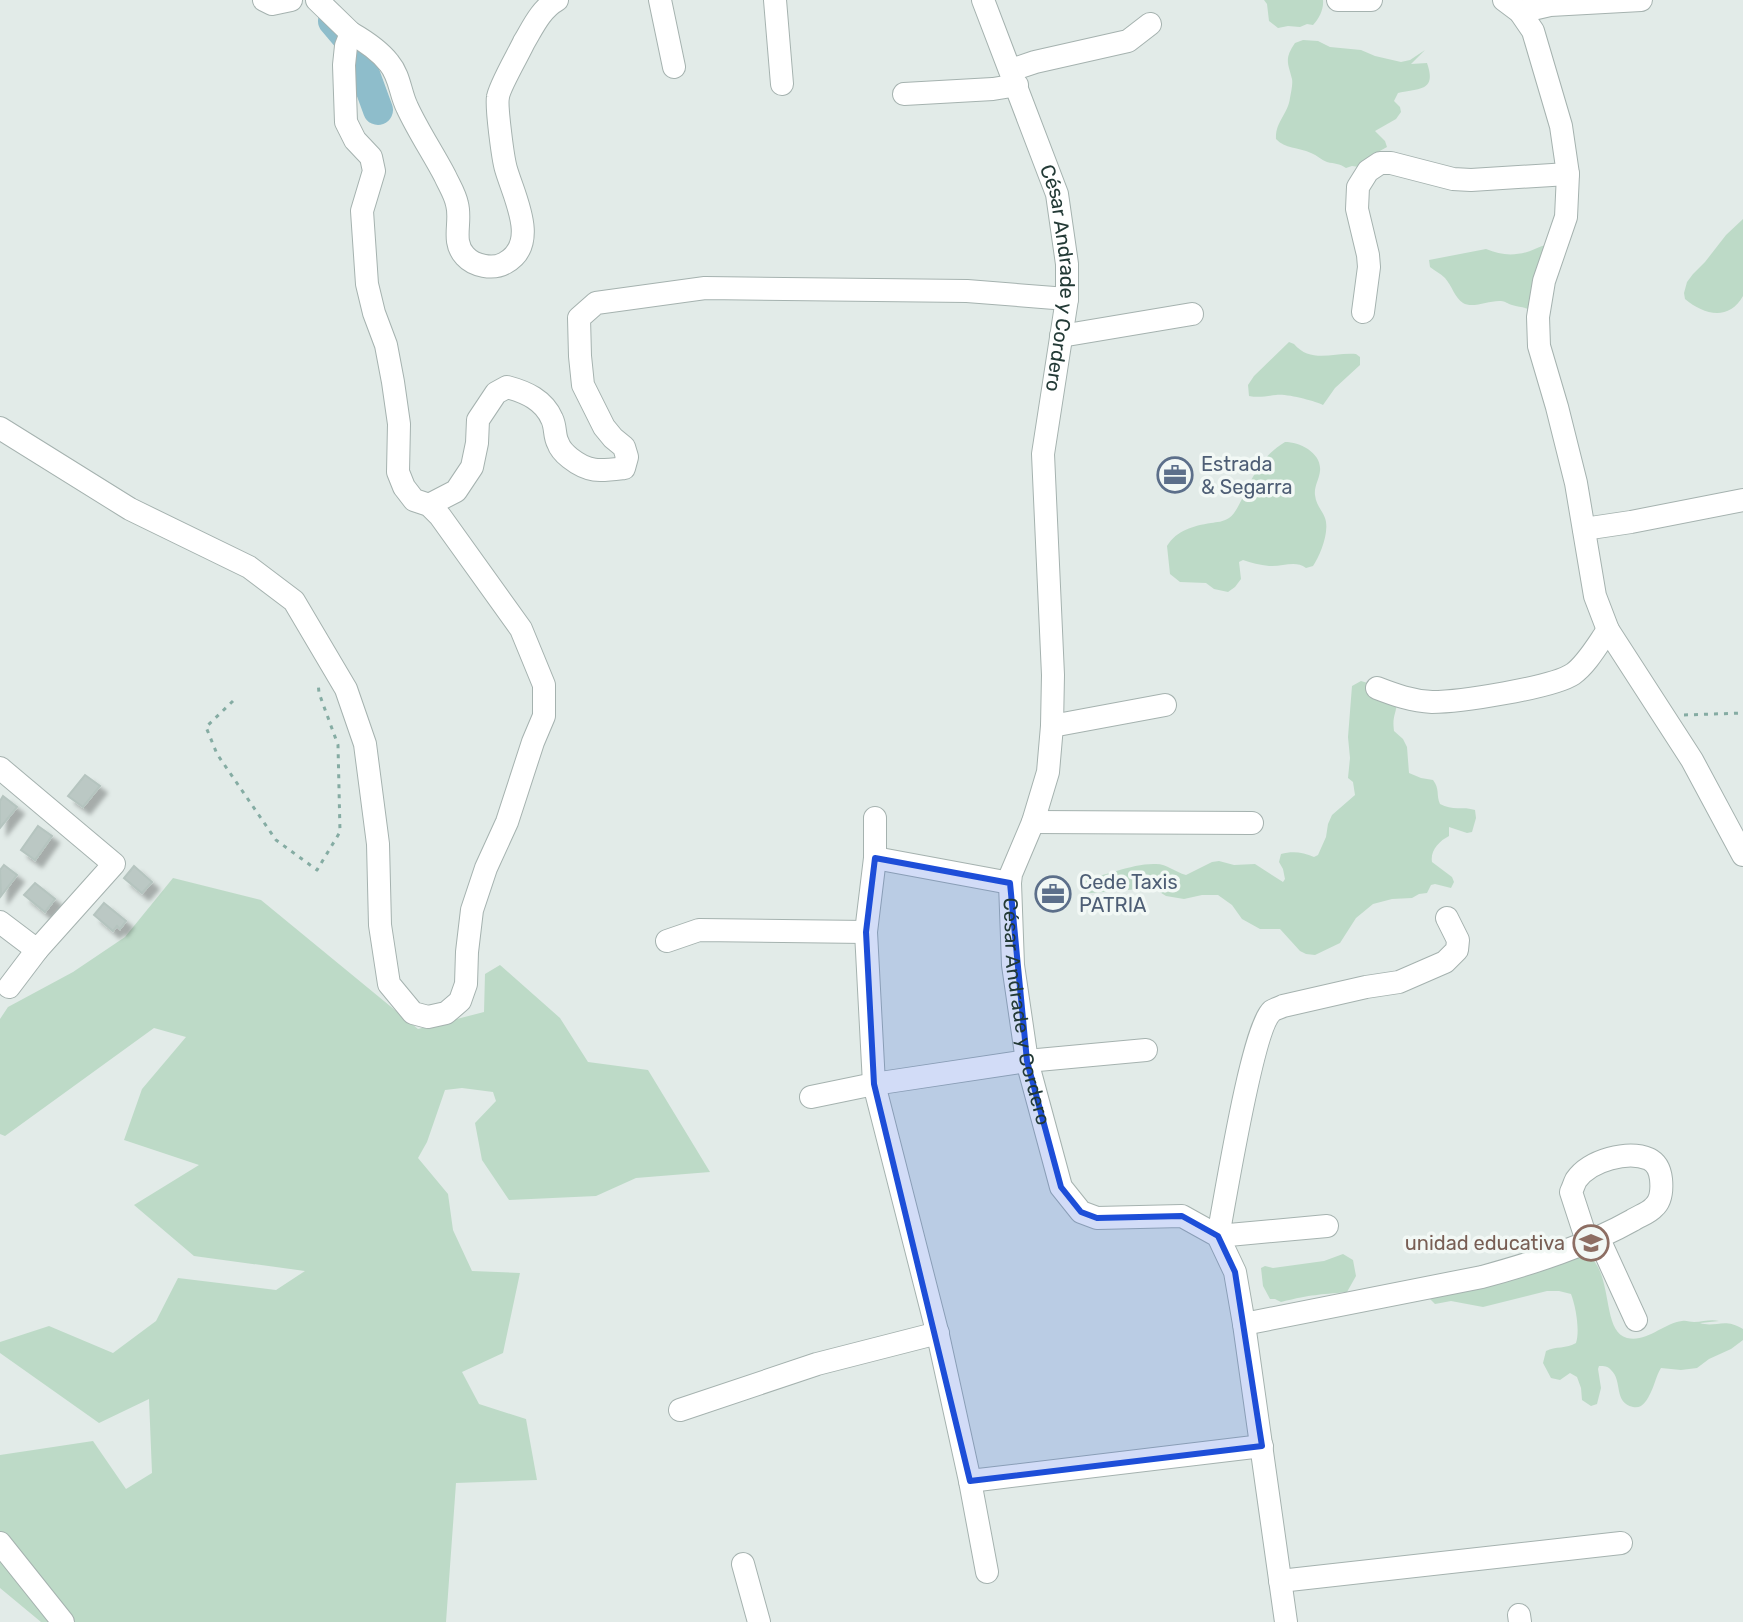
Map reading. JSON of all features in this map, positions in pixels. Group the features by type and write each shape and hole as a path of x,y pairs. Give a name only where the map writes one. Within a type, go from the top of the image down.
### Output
{"street":[{"path":"264,0 272,4 291,0"},
{"path":"317,0 351,33 391,64 406,105 457,200 459,215 456,231 460,248 467,258 477,264 493,266 505,263 513,256 521,247 522,234 521,213 505,166 498,96 538,18 557,0"},
{"path":"660,0 674,67"},
{"path":"775,0 782,84"},
{"name":"César Andrade y Cordero","path":"983,0 1057,194 1067,264 1067,299 1043,454 1053,675 1048,772 1010,883 1013,965 1027,1061 1061,1187 1081,1212 1097,1218 1182,1216 1218,1236"},
{"path":"1338,0 1371,0"},
{"path":"1512,4 1641,0"},
{"path":"1512,4 1533,31 1561,126 1568,174 1566,217 1544,281 1538,317 1539,346 1576,483 1595,596 1608,630 1692,760 1743,855"},
{"path":"904,94 993,89 1035,62 1128,41 1150,24"},
{"path":"0,428 130,509 249,567 294,601 346,689 365,744 378,844 380,925 389,984 413,1013 428,1017 446,1013 460,1001 466,984 472,910 544,716 544,685 521,629 468,553 429,505 414,500 398,472 399,424 393,382 386,345 367,284 362,211 374,171 371,157 355,140 346,122 344,65 351,33"},
{"path":"1363,312 1369,267 1357,209 1358,187 1368,171 1380,163 1391,163 1453,179 1568,174"},
{"path":"429,505 456,491 472,467 478,420 496,393 507,387 525,392 540,402 552,418 556,442 579,465 591,470 624,468 627,457 624,447 604,427 583,385 579,318 596,303 705,288 746,287 967,291 1067,299"},
{"path":"1061,336 1192,314"},
{"path":"1584,529 1743,500"},
{"path":"1377,688 1407,699 1433,702 1503,693 1555,681 1573,674 1608,630"},
{"path":"1052,726 1165,705"},
{"path":"0,768 114,864 37,950 9,987"},
{"path":"875,818 875,858 866,932 874,1084 938,1333 987,1572"},
{"path":"1033,822 1252,823"},
{"path":"875,858 1010,883"},
{"path":"1286,1622 1235,1272 1218,1236 1260,1031 1271,1012 1283,1006 1399,982 1445,962 1457,950 1458,940 1447,918"},
{"path":"0,922 37,950"},
{"path":"667,941 699,930 866,932"},
{"path":"811,1097 874,1084 1027,1061 1146,1050"},
{"path":"1218,1236 1327,1226"},
{"path":"1244,1324 1482,1277 1520,1267 1592,1239 1636,1320"},
{"path":"680,1410 817,1364 938,1333"},
{"path":"970,1481 1262,1446"},
{"path":"0,1543 63,1622"},
{"path":"1280,1581 1621,1543"},
{"path":"743,1564 759,1622"}],"path":[{"path":"233,701 206,727 217,754 276,840 317,870 340,832 338,745 319,693 317,678"},
{"path":"1664,716 1743,713"}],"highlighted area":[{"path":"875,858 1010,883 1027,1061 1061,1187 1081,1212 1097,1218 1182,1216 1218,1236 1235,1272 1262,1446 970,1481 874,1084 866,932"}],"green space":[{"path":"1264,0 1323,0 1323,3 1321,14 1313,25 1278,28 1269,21"},
{"path":"1303,40 1361,50 1401,62 1425,50 1411,64 1427,63 1428,84 1398,93 1394,101 1401,112 1396,119 1375,131 1387,147 1367,158 1359,167 1346,168 1327,162 1311,153 1283,145 1276,139 1292,88 1288,57 1295,43"},
{"path":"1743,219 1743,296 1724,312 1700,309 1685,299 1687,282"},
{"path":"1547,245 1531,310 1502,301 1471,305 1463,303 1445,278 1430,267 1429,260 1486,249 1501,254 1517,254"},
{"path":"1289,342 1308,354 1356,354 1360,357 1360,365 1335,388 1323,405 1286,395 1249,396 1248,385 1254,376"},
{"path":"1285,442 1309,450 1320,465 1315,495 1325,518 1326,530 1313,566 1269,566 1243,560 1239,562 1241,579 1228,592 1214,589 1206,583 1180,582 1170,574 1167,546 1171,541 1186,530 1231,516 1260,466"},
{"path":"1361,681 1374,685 1397,702 1394,731 1407,747 1409,773 1433,780 1440,804 1475,810 1472,832 1449,827 1449,836 1432,854 1432,862 1452,877 1454,882 1451,888 1435,884 1427,893 1412,898 1373,904 1356,918 1340,943 1315,955 1300,951 1280,929 1260,929 1242,919 1232,905 1218,895 1184,899 1166,896 1158,891 1139,889 1091,893 1079,887 1080,880 1147,864 1160,864 1186,875 1219,861 1234,865 1255,864 1283,882 1283,869 1279,862 1281,854 1298,852 1314,857 1318,855 1332,815 1355,795 1353,782 1348,778 1348,737 1352,686"},
{"path":"173,878 261,900 418,1029 484,1012 485,974 500,965 560,1018 588,1062 648,1070 710,1172 636,1178 596,1196 509,1200 482,1160 475,1123 496,1101 493,1092 462,1088 445,1090 427,1142 418,1158 448,1194 453,1230 472,1271 520,1273 503,1353 462,1372 479,1404 526,1419 537,1480 456,1483 446,1622 41,1622 0,1588 0,1455 93,1441 126,1489 152,1473 149,1399 99,1423 0,1353 0,1342 49,1326 113,1353 156,1321 178,1278 276,1290 305,1271 194,1256 134,1205 199,1165 124,1140 142,1089 186,1037 154,1028 5,1136 0,1134 0,1019 8,1007 73,972 125,937"},
{"path":"1343,1254 1353,1260 1356,1276 1347,1292 1281,1302 1270,1299 1263,1286 1261,1268 1265,1266 1273,1268 1324,1261"},
{"path":"1588,1255 1601,1275 1614,1325 1627,1338 1641,1338 1682,1321 1713,1320 1719,1321 1700,1323 1736,1326 1743,1329 1743,1340 1697,1368 1661,1368 1646,1401 1636,1407 1623,1401 1610,1369 1599,1366 1601,1388 1597,1404 1591,1406 1582,1400 1577,1377 1570,1373 1560,1380 1551,1378 1543,1363 1546,1351 1576,1343 1577,1319 1571,1294 1547,1291 1483,1307 1451,1301 1435,1304 1430,1299 1435,1294"}],"building":[{"path":"85,775 100,786 83,807 68,796"},
{"path":"3,796 17,807 0,828 0,801"},
{"path":"38,826 52,836 35,860 21,850"},
{"path":"4,865 17,875 1,896 0,870"},
{"path":"134,866 152,882 142,893 124,878"},
{"path":"35,883 55,899 45,912 24,895"},
{"path":"104,903 126,921 120,929 117,926 113,931 94,915"}],"waterway":[{"path":"333,21 355,47 378,110"}],"place":[{"name":"Estrada & Segarra","path":"1175,475"},
{"name":"Cede Taxis PATRIA","path":"1053,894"},
{"name":"unidad educativa","path":"1591,1243"}]}
